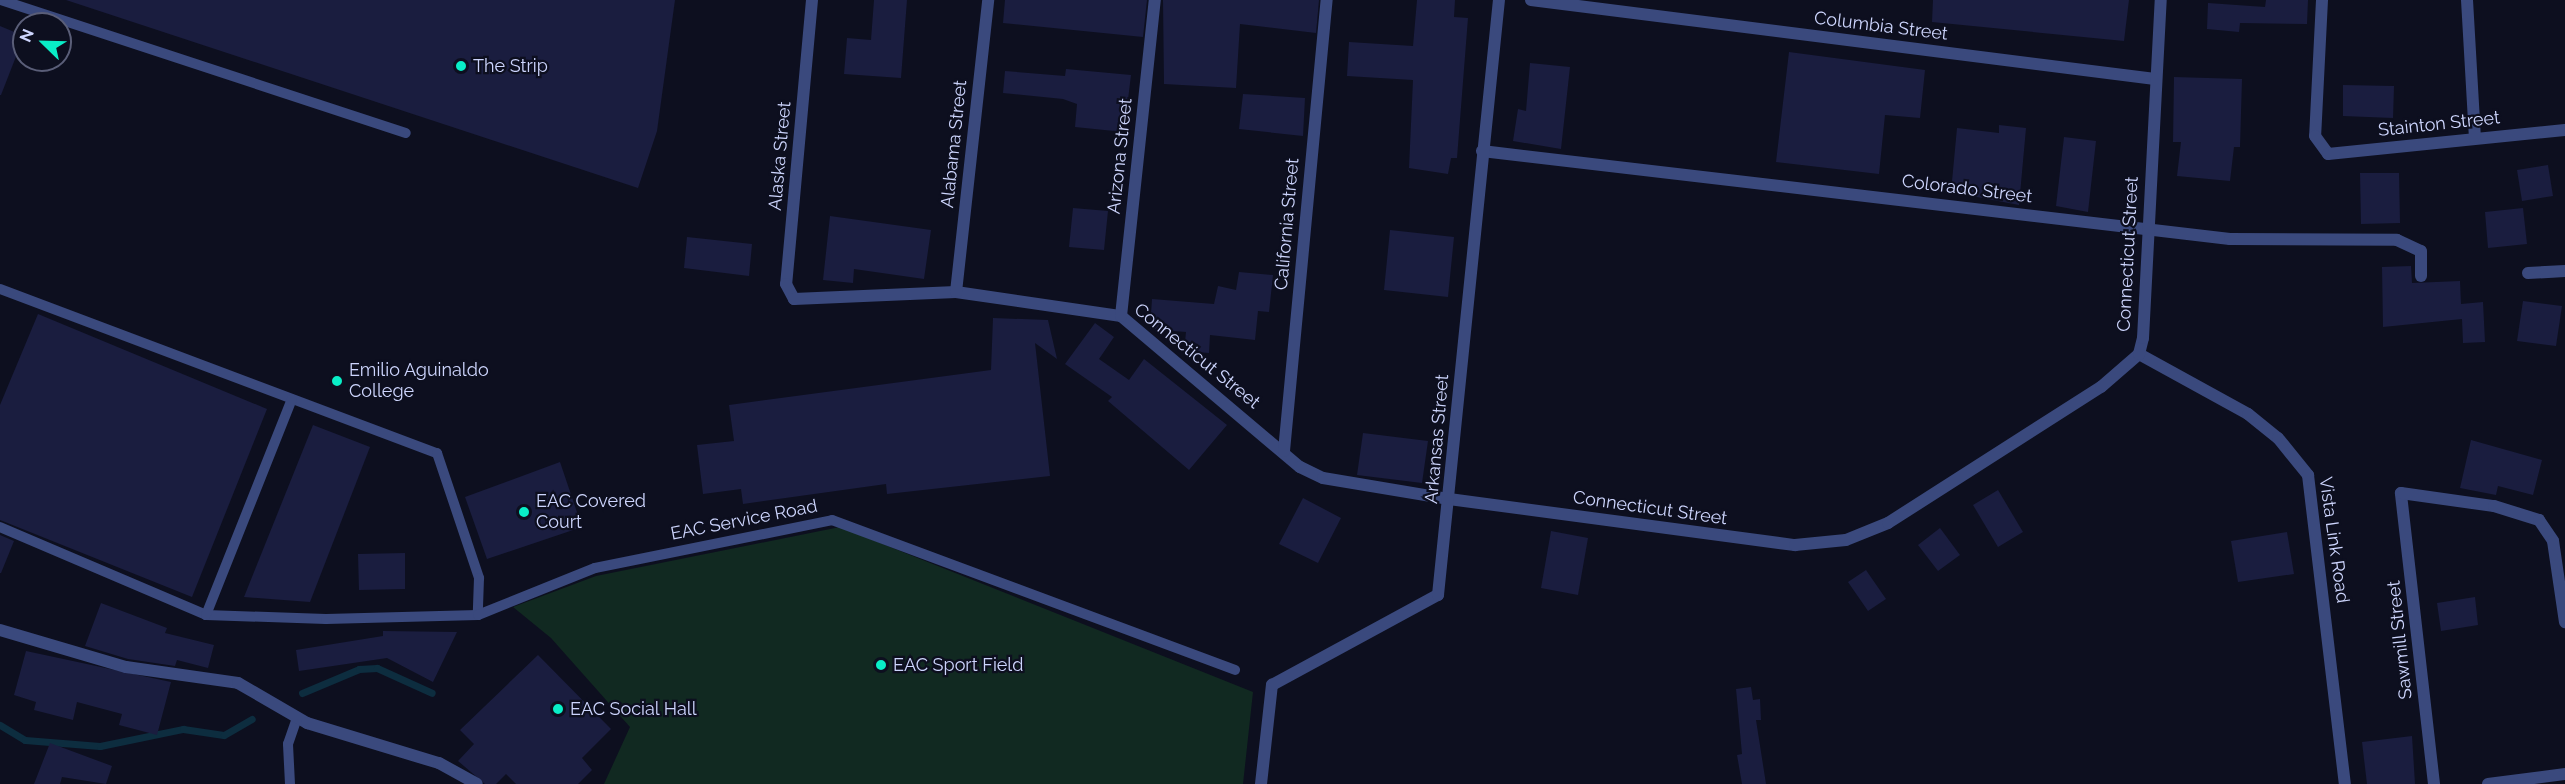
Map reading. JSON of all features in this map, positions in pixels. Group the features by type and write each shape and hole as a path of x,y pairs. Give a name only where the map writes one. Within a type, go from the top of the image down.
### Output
{"street":[{"name":"Alaska Street","path":"808,302 794,299 786,284 812,0"},
{"name":"Alabama Street","path":"956,292 988,0"},
{"name":"Arizona Street","path":"1121,316 1155,0"},
{"name":"California Street","path":"1284,451 1327,0"},
{"name":"Arkansas Street","path":"1261,784 1272,685 1438,596 1499,0"},
{"name":"Columbia Street","path":"1531,0 2155,79"},
{"name":"Connecticut Street","path":"808,302 956,292 1121,316 1284,451 1323,478 1449,499 1795,545 1846,540 1888,523 2101,387 2139,354 2161,0"},
{"name":"Stainton Street","path":"2322,0 2319,147 2328,154 2565,130"},
{"path":"2467,0 2475,138"},
{"name":"Colorado Street","path":"1482,151 2230,239 2397,240 2421,251 2421,276"},
{"path":"2528,273 2565,271"},
{"name":"Vista Link Road","path":"2139,354 2248,414 2278,438 2308,475 2345,784"},
{"name":"Sawmill Street","path":"2434,784 2402,493 2494,506 2539,520 2553,541 2565,622"},
{"path":"0,630 126,667 238,683 265,695 293,715 439,763 477,784"},
{"path":"2488,784 2565,774"}],"lane":[{"path":"1,0 406,133"},
{"path":"0,289 437,453 479,578 478,615"},
{"path":"0,526 206,615 292,399"},
{"name":"EAC Service Road","path":"206,615 478,615 595,568 832,520 1235,670"},
{"path":"291,784 288,744 293,715"}],"green space":[{"name":"EAC Sport Field","path":"840,527 1253,692 1243,784 604,784 630,727 551,638 513,607 596,576"}],"building":[{"name":"The Strip","path":"66,0 675,0 657,131 638,188"},
{"path":"874,0 907,0 901,78 844,74 847,38 871,40"},
{"path":"1005,0 1147,0 1143,37 1003,23"},
{"path":"1163,0 1319,0 1316,33 1240,24 1236,88 1164,84"},
{"path":"1417,0 1455,0 1454,17 1468,18 1457,158 1451,158 1448,174 1409,168 1413,80 1347,76 1349,42 1413,46"},
{"path":"1933,0 2129,0 2124,41 1932,22"},
{"path":"2266,0 2308,0 2307,24 2240,23 2239,32 2207,29 2208,3 2265,7"},
{"path":"0,26 12,31 12,67 0,95"},
{"path":"1789,52 1925,70 1920,118 1885,115 1879,174 1776,162"},
{"path":"1530,63 1570,67 1561,149 1513,141 1518,109 1526,111"},
{"path":"1066,69 1131,75 1124,132 1075,127 1077,104 1063,99 1003,93 1005,71 1065,76"},
{"path":"2174,77 2242,79 2240,147 2234,147 2230,181 2177,176 2181,142 2173,142"},
{"path":"2343,85 2394,86 2393,118 2343,116"},
{"path":"1243,94 1305,98 1303,136 1239,129"},
{"path":"1999,125 2026,128 2019,205 1951,192 1957,128 1999,133"},
{"path":"2064,137 2096,141 2088,212 2056,206"},
{"path":"2548,165 2553,196 2522,201 2517,170"},
{"path":"2360,173 2399,173 2400,223 2361,224"},
{"path":"1073,208 1108,211 1104,250 1069,247"},
{"path":"2523,208 2527,244 2488,248 2485,212"},
{"path":"830,216 931,230 924,279 854,269 853,283 823,280"},
{"path":"1390,230 1454,237 1448,297 1384,290"},
{"path":"687,237 752,244 749,276 684,268"},
{"path":"2411,266 2412,283 2460,281 2461,304 2483,302 2485,342 2463,343 2462,319 2383,327 2382,267"},
{"path":"1239,272 1273,275 1269,312 1258,311 1255,340 1210,335 1209,353 1184,351 1186,332 1150,329 1152,299 1214,304 1218,286 1236,290"},
{"path":"2523,301 2562,306 2556,346 2517,341"},
{"path":"38,314 267,409 192,597 0,520 0,405"},
{"path":"993,318 1048,320 1057,359 1035,343 1050,476 887,494 886,484 743,504 741,489 703,494 697,445 734,441 729,405 991,370"},
{"path":"1095,323 1114,337 1099,359 1129,380 1144,359 1227,425 1189,470 1108,401 1112,397 1065,364"},
{"path":"313,425 370,447 310,602 244,597"},
{"path":"1363,433 1428,441 1422,483 1357,475"},
{"path":"2471,440 2542,460 2533,495 2498,486 2496,495 2460,488"},
{"name":"EAC Covered Court","path":"560,462 582,527 487,559 465,497"},
{"path":"1998,490 2023,532 1998,547 1973,505"},
{"path":"1303,498 1341,518 1318,563 1279,544"},
{"path":"1940,528 1960,555 1938,571 1918,545"},
{"path":"1551,531 1588,538 1578,595 1541,588"},
{"path":"2287,532 2294,574 2238,582 2231,541"},
{"path":"0,535 14,541 1,573 0,573"},
{"path":"405,553 405,589 359,590 358,554"},
{"path":"1866,570 1886,599 1868,611 1848,582"},
{"path":"2475,597 2478,625 2441,631 2437,603"},
{"path":"101,603 167,628 165,633 214,645 208,668 177,660 175,666 128,659 85,646"},
{"path":"383,631 457,632 433,682 387,658 299,671 296,650 383,636"},
{"path":"26,651 171,682 157,735 119,725 122,714 77,702 73,720 34,710 36,702 14,695"},
{"path":"538,655 611,729 582,758 592,770 578,784 516,784 506,774 496,784 485,784 458,761 474,744 460,730"},
{"path":"1751,687 1753,700 1760,699 1761,720 1756,720 1766,784 1742,784 1737,755 1742,754 1736,689"},
{"path":"2412,736 2415,784 2367,784 2362,742"},
{"path":"50,743 112,766 106,784 62,777 60,784 34,784"}],"waterway":[{"path":"302,693 359,669 377,668 432,693"},
{"path":"0,725 25,740 100,746 183,729 224,735 252,719"}],"place":[{"name":"The Strip","path":"461,66"},
{"name":"Emilio Aguinaldo College","path":"337,381"},
{"name":"EAC Covered Court","path":"524,512"},
{"name":"EAC Sport Field","path":"881,665"},
{"name":"EAC Social Hall","path":"558,709"}]}
